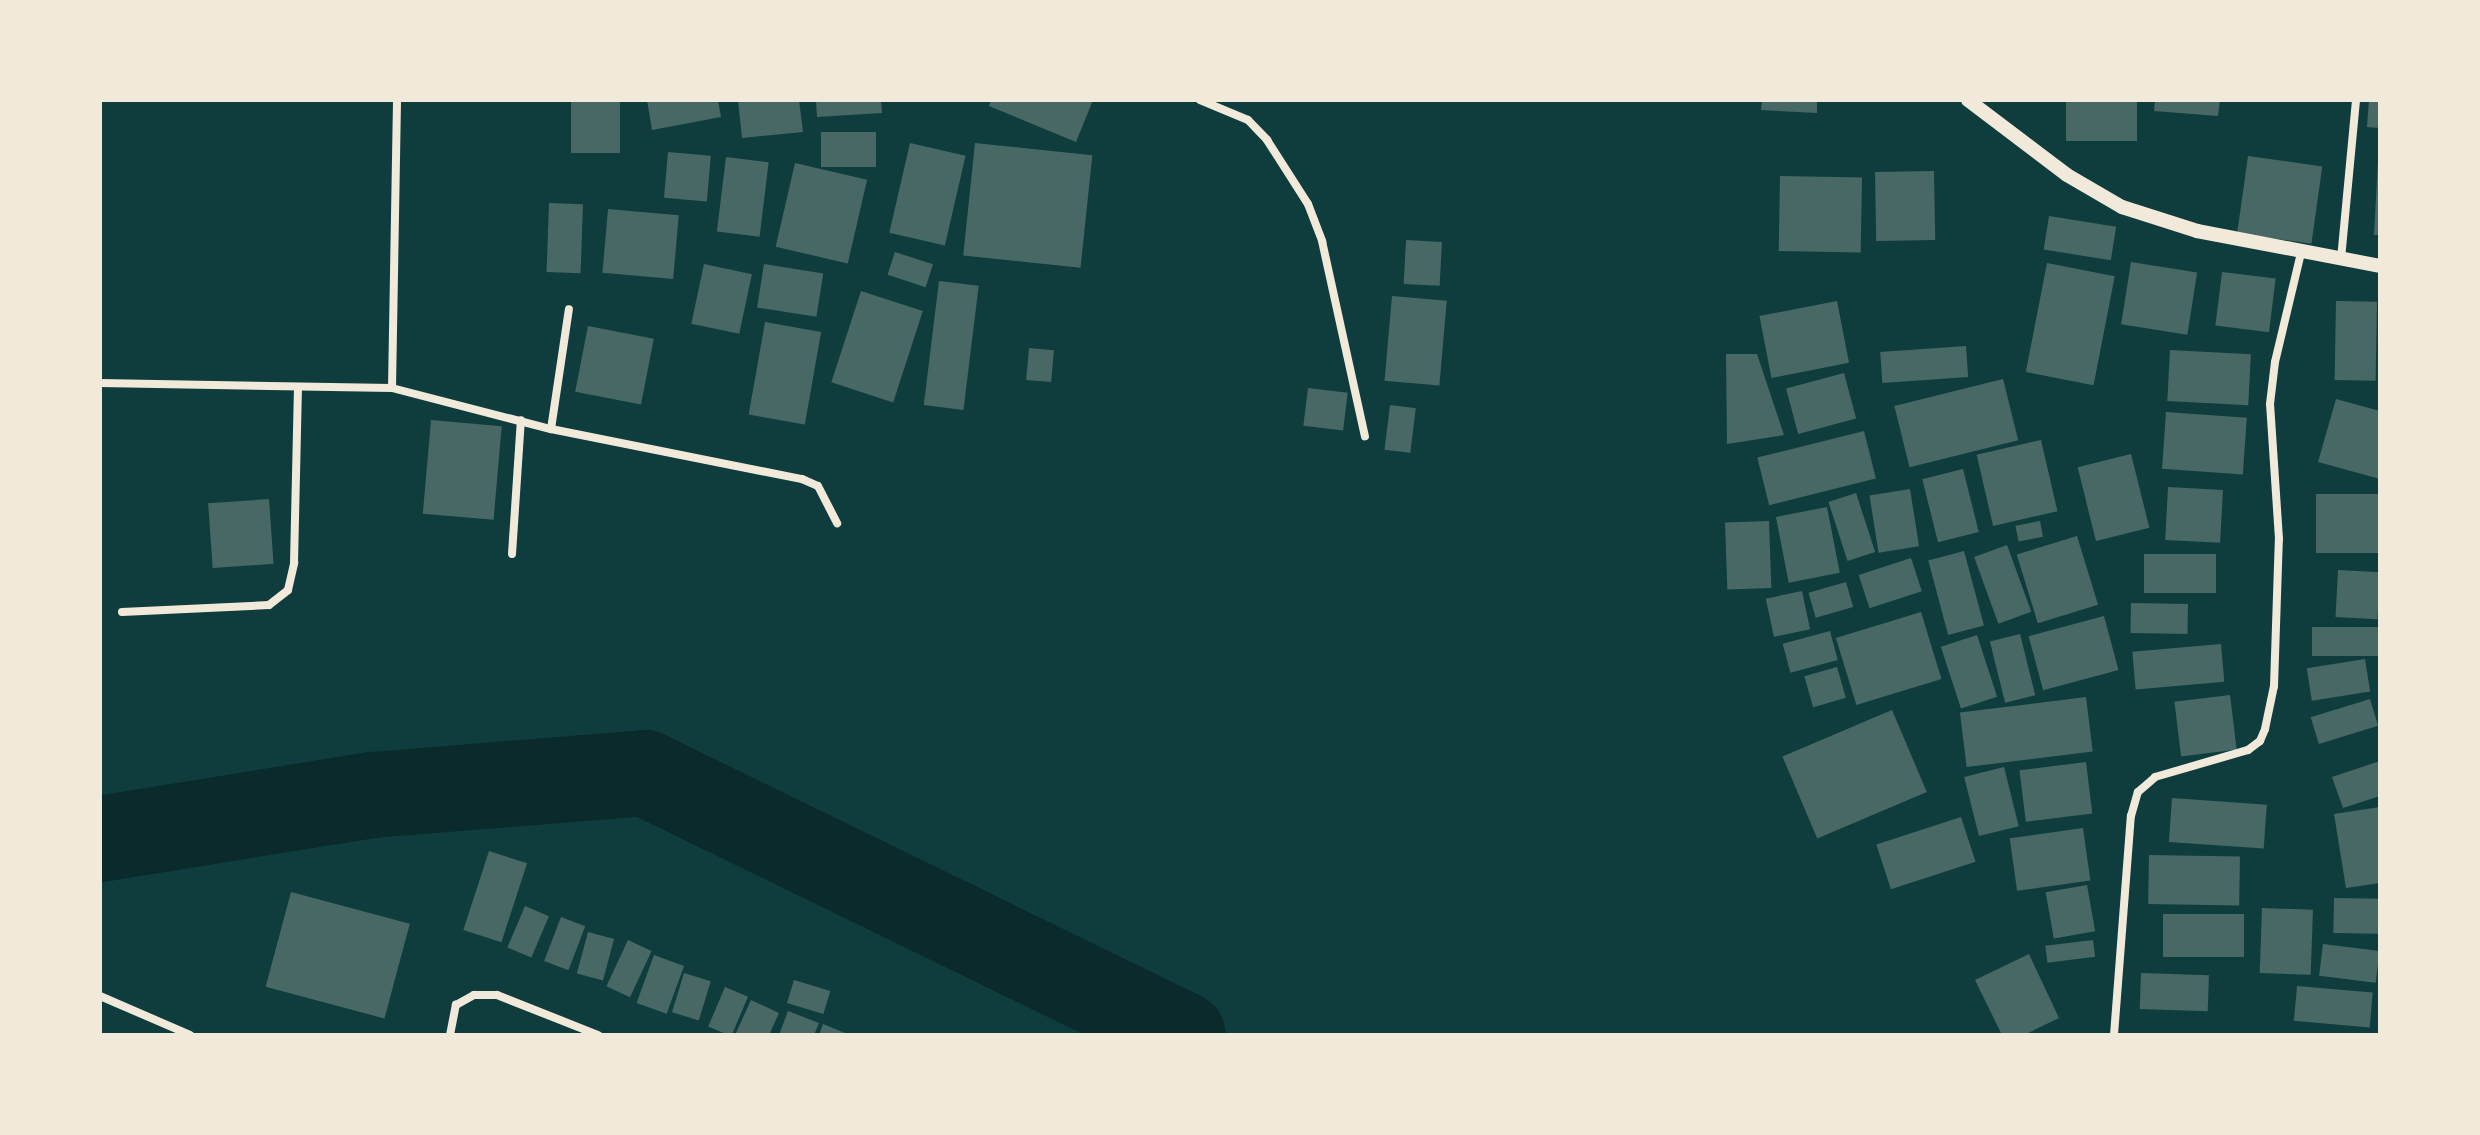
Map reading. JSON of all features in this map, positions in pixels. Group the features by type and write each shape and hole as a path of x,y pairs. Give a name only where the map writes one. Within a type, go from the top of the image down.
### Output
{"street":[{"path":"392,388 397,100"},
{"path":"1200,100 1248,120 1267,140 1308,204 1322,241 1365,436"},
{"path":"1968,100 2067,175 2122,207 2197,231 2380,266"},
{"path":"2341,260 2356,100"},
{"path":"2114,1035 2131,816 2138,792 2155,777 2248,750 2260,741 2265,729 2274,686 2279,539 2270,404 2275,362 2301,253"},
{"path":"551,429 569,309"},
{"path":"100,383 392,388 551,429 802,479 818,486 837,523"},
{"path":"122,612 269,605 288,590 294,563 298,387"},
{"path":"512,554 521,420"},
{"path":"450,1035 456,1005 474,995 497,995 598,1035"},
{"path":"100,996 190,1035"}],"building":[{"path":"571,100 620,100 620,153 571,153"},
{"path":"647,100 718,100 721,117 652,130"},
{"path":"738,100 799,100 803,132 742,138"},
{"path":"816,100 881,100 882,113 817,117"},
{"path":"991,100 1093,100 1076,142 989,106"},
{"path":"1762,100 1817,100 1817,113 1761,110"},
{"path":"2066,100 2137,100 2137,141 2066,141"},
{"path":"2155,100 2220,100 2218,116 2154,111"},
{"path":"2369,100 2380,100 2380,128 2367,127"},
{"path":"821,132 876,132 876,167 821,167"},
{"path":"910,143 966,156 945,245 889,233"},
{"path":"975,143 1092,155 1081,268 963,255"},
{"path":"668,152 711,156 707,202 664,198"},
{"path":"2248,156 2322,166 2311,244 2237,233"},
{"path":"726,157 769,162 760,237 717,231"},
{"path":"2378,160 2380,235 2374,235"},
{"path":"795,163 867,180 848,263 776,247"},
{"path":"1934,171 1935,240 1876,241 1875,172"},
{"path":"1780,176 1862,177 1861,252 1779,251"},
{"path":"549,203 583,204 581,273 547,272"},
{"path":"608,209 679,215 673,279 602,273"},
{"path":"2049,216 2116,227 2111,260 2044,250"},
{"path":"1406,240 1442,242 1440,286 1404,284"},
{"path":"895,252 933,264 926,287 888,275"},
{"path":"2131,262 2197,272 2187,335 2121,324"},
{"path":"2047,263 2115,276 2094,385 2026,372"},
{"path":"704,264 752,274 739,334 691,324"},
{"path":"764,264 823,273 816,317 757,307"},
{"path":"2222,272 2276,279 2269,332 2215,326"},
{"path":"939,281 979,286 963,410 924,405"},
{"path":"861,291 923,311 893,402 831,382"},
{"path":"1392,296 1447,301 1439,385 1385,381"},
{"path":"1837,301 1849,363 1771,378 1759,316"},
{"path":"2336,301 2377,302 2376,381 2335,380"},
{"path":"765,322 821,332 805,424 749,415"},
{"path":"588,326 654,339 641,405 575,392"},
{"path":"1966,346 1968,377 1882,383 1880,352"},
{"path":"1029,348 1054,350 1051,382 1026,380"},
{"path":"2170,350 2251,354 2248,405 2167,401"},
{"path":"1726,354 1757,354 1784,435 1727,444"},
{"path":"1844,373 1856,418 1798,434 1786,389"},
{"path":"2003,379 2018,440 1910,467 1894,406"},
{"path":"1308,388 1348,393 1343,431 1303,426"},
{"path":"2336,399 2380,411 2380,479 2318,462"},
{"path":"1390,405 1416,408 1410,453 1385,450"},
{"path":"2166,412 2247,418 2243,475 2162,469"},
{"path":"431,420 502,426 494,520 423,514"},
{"path":"1864,431 1876,479 1769,505 1757,458"},
{"path":"2041,440 2057,511 1993,526 1977,455"},
{"path":"2131,454 2149,528 2096,541 2078,467"},
{"path":"1963,469 1979,532 1938,542 1922,479"},
{"path":"2168,487 2223,490 2220,543 2165,540"},
{"path":"1910,489 1919,546 1879,553 1870,495"},
{"path":"1856,493 1875,552 1848,561 1828,502"},
{"path":"2316,494 2380,494 2380,553 2316,553"},
{"path":"269,499 274,564 213,568 208,503"},
{"path":"1827,507 1840,573 1789,583 1776,517"},
{"path":"1769,521 1771,588 1727,589 1725,523"},
{"path":"2040,521 2043,537 2019,541 2015,526"},
{"path":"2077,536 2098,605 2038,623 2017,554"},
{"path":"2007,545 2031,612 1998,624 1974,557"},
{"path":"1964,551 1984,625 1948,635 1928,561"},
{"path":"2144,554 2216,554 2216,593 2144,593"},
{"path":"1911,558 1922,591 1870,608 1859,575"},
{"path":"2338,570 2380,572 2377,619 2336,617"},
{"path":"1846,582 1853,607 1816,618 1809,593"},
{"path":"1802,591 1810,629 1774,637 1766,599"},
{"path":"2131,603 2188,604 2187,634 2130,633"},
{"path":"1921,612 1941,679 1856,705 1836,638"},
{"path":"2104,616 2118,670 2043,690 2029,636"},
{"path":"2312,627 2380,627 2380,656 2312,656"},
{"path":"1830,631 1838,660 1790,673 1783,644"},
{"path":"2020,634 2035,695 2005,703 1990,641"},
{"path":"1977,635 1997,697 1961,709 1941,647"},
{"path":"2221,644 2224,682 2136,690 2132,652"},
{"path":"2365,659 2370,692 2312,701 2307,668"},
{"path":"1837,667 1846,698 1813,707 1804,676"},
{"path":"2230,695 2237,750 2181,756 2174,702"},
{"path":"2086,697 2093,752 1967,767 1960,712"},
{"path":"2370,699 2378,726 2319,744 2311,717"},
{"path":"1892,710 1927,792 1817,838 1782,756"},
{"path":"2380,761 2380,796 2343,808 2332,777"},
{"path":"2086,762 2092,814 2026,822 2019,770"},
{"path":"2004,767 2019,826 1979,836 1964,777"},
{"path":"2172,798 2267,805 2264,849 2169,842"},
{"path":"2380,807 2380,883 2346,888 2334,814"},
{"path":"1961,817 1976,862 1891,889 1876,845"},
{"path":"2083,828 2090,880 2017,891 2010,838"},
{"path":"489,851 527,863 501,942 463,930"},
{"path":"2149,855 2240,857 2239,906 2148,904"},
{"path":"2087,885 2095,931 2054,939 2046,892"},
{"path":"291,892 410,924 384,1018 266,987"},
{"path":"2334,898 2380,899 2379,934 2333,933"},
{"path":"525,906 549,916 531,958 507,947"},
{"path":"2262,908 2313,910 2311,975 2260,973"},
{"path":"2163,914 2244,914 2244,957 2163,957"},
{"path":"561,917 585,926 568,970 544,961"},
{"path":"588,932 614,939 603,981 577,974"},
{"path":"628,940 652,951 630,997 606,986"},
{"path":"2093,940 2095,957 2047,963 2045,946"},
{"path":"2323,944 2380,951 2376,983 2319,976"},
{"path":"2029,954 2059,1018 2024,1035 2002,1035 1975,980"},
{"path":"654,955 684,966 667,1014 637,1003"},
{"path":"684,973 711,981 699,1020 672,1012"},
{"path":"2141,973 2209,975 2208,1011 2140,1009"},
{"path":"794,980 830,991 823,1014 787,1003"},
{"path":"2297,986 2373,993 2370,1027 2294,1021"},
{"path":"725,987 748,997 732,1035 708,1027"},
{"path":"751,1000 779,1013 769,1035 735,1035"},
{"path":"788,1011 819,1023 814,1035 779,1035"},
{"path":"823,1024 850,1035 819,1035"}],"waterway":[{"path":"100,839 373,795 645,773 1183,1035"}]}
